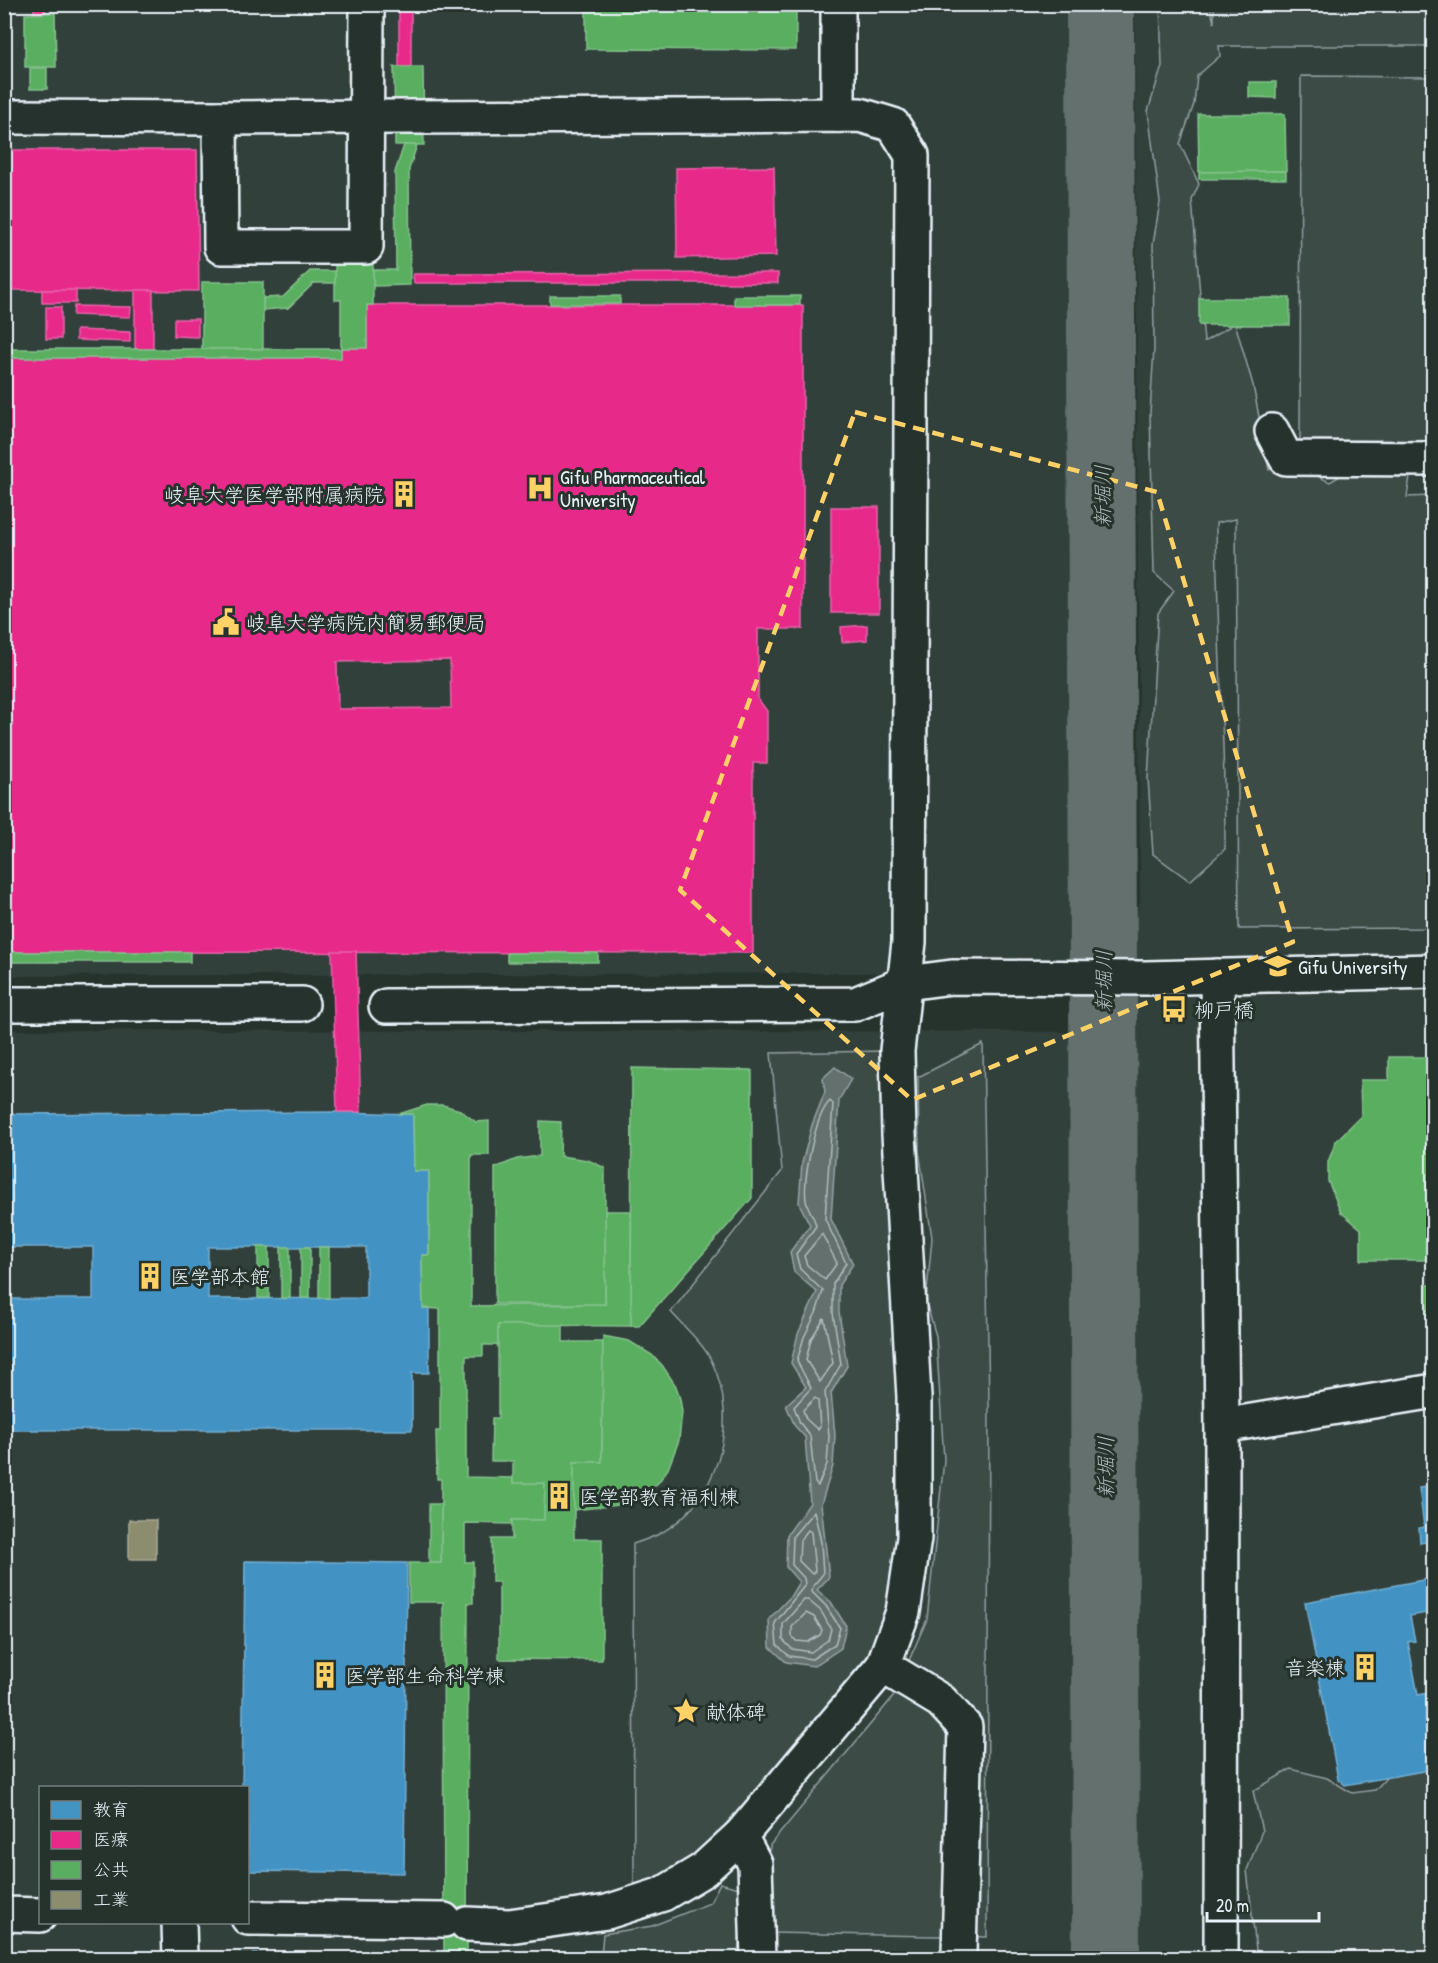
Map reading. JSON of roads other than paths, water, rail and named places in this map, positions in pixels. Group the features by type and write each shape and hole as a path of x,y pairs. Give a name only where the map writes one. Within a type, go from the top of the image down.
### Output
{"lane":[{"path":"220,118 221,247 366,247 367,4"},
{"path":"838,4 838,115"},
{"path":"4,117 366,118 860,115 893,124 912,155 909,930 906,983 897,1051 898,1134 914,1396 914,1538 903,1612 883,1666 740,1836 703,1870 663,1894 607,1912 509,1926 455,1922 249,1918"},
{"path":"1272,431 1286,458 1434,459"},
{"path":"386,1006 855,1004 906,983 952,977 1146,978 1434,971"},
{"path":"1217,976 1222,1426 1221,1959"},
{"path":"4,1004 302,1004"},
{"path":"1222,1426 1434,1391"},
{"path":"883,1666 941,1701 965,1727 959,1953"},
{"path":"740,1836 755,1864 758,1959"},
{"path":"4,1914 39,1915"},
{"path":"179,1924 180,1959"}],"water":[{"path":"835,1067 851,1079 839,1100 831,1219 853,1264 839,1285 839,1312 847,1366 831,1393 835,1435 833,1466 821,1504 829,1577 817,1590 831,1602 846,1626 841,1648 814,1666 786,1662 770,1647 769,1619 790,1597 799,1582 786,1567 787,1535 810,1503 805,1437 795,1426 786,1405 806,1387 791,1363 798,1334 817,1292 794,1272 790,1252 810,1225 799,1203 802,1163 812,1125 825,1092 823,1078"}],"waterway":[{"name":"新堀川","path":"1100,4 1106,1958"}],"place":[{"name":"Gifu Pharmaceutical University","path":"540,488"},
{"name":"岐阜大学医学部附属病院","path":"404,494"},
{"name":"岐阜大学病院内簡易郵便局","path":"226,622"},
{"name":"Gifu University","path":"1278,966"},
{"name":"柳戸橋","path":"1174,1009"},
{"name":"医学部本館","path":"150,1276"},
{"name":"医学部教育福利棟","path":"559,1496"},
{"name":"音楽棟","path":"1365,1667"},
{"name":"医学部生命科学棟","path":"325,1675"},
{"name":"献体碑","path":"686,1711"}]}
